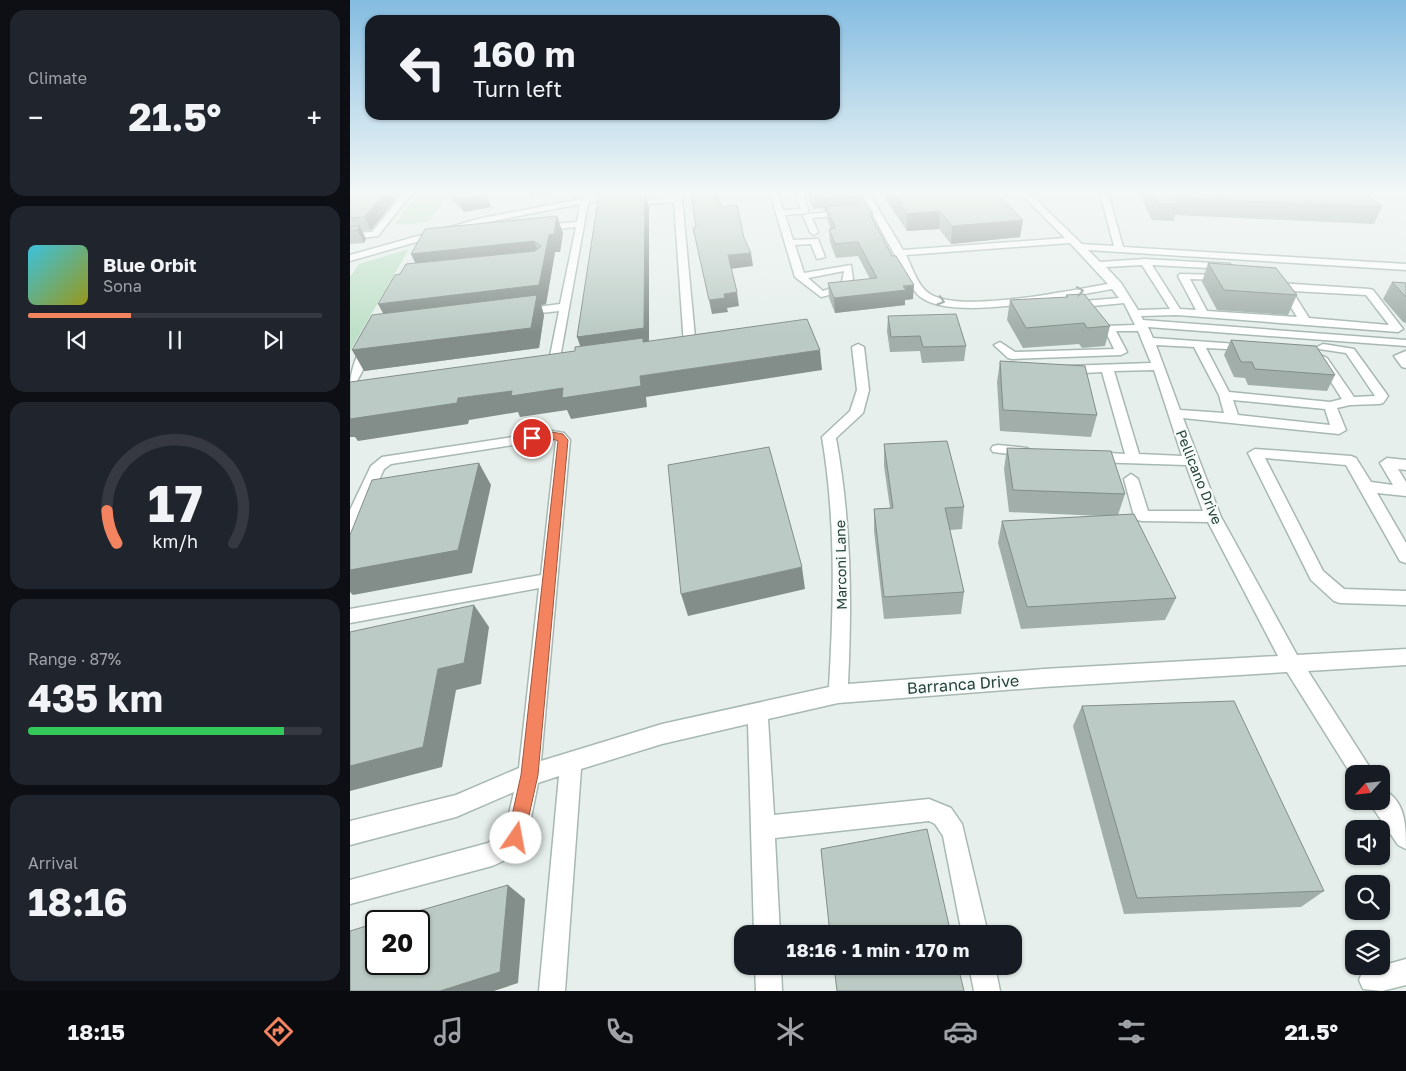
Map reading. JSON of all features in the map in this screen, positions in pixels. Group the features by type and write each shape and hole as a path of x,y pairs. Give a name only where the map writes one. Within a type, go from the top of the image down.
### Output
{"street":[{"path":"351,258 415,239"},
{"path":"419,253 427,239"},
{"path":"555,366 578,239"},
{"path":"671,350 690,348 681,239"},
{"path":"789,239 800,276 821,294 841,288 848,282 850,274 848,266 800,276"},
{"path":"891,239 926,297 954,306 989,304 1117,285"},
{"name":"Pellicano Drive","path":"1072,239 1117,285 1142,326 1213,517 1293,665 1357,765"},
{"path":"1116,239 1119,249"},
{"path":"790,243 815,241 820,257"},
{"path":"900,253 1077,244 1119,249 1406,268"},
{"path":"1099,265 1145,262 1176,263 1369,292 1403,340"},
{"path":"1145,262 1177,312"},
{"path":"1176,263 1203,314"},
{"path":"1183,276 1232,279"},
{"path":"1277,279 1314,336 1317,350 1350,401"},
{"path":"1017,310 1127,300"},
{"path":"1000,345 1012,356 1121,352 1109,328 1091,303"},
{"path":"506,314 565,307"},
{"path":"1142,326 1177,312 1305,321 1403,340"},
{"path":"1142,326 1198,344 1263,348"},
{"path":"1109,328 1142,326 1403,340"},
{"path":"353,387 373,339"},
{"path":"1198,344 1225,395 1232,418"},
{"name":"Marconi Lane","path":"838,694 842,622 841,513 829,437 856,414 863,390 858,347"},
{"path":"1225,395 1330,406 1350,401 1379,400 1382,396 1350,351 1340,348 1317,350"},
{"path":"1406,354 1400,356 1406,364"},
{"path":"1057,370 1158,366"},
{"path":"1107,368 1133,459"},
{"path":"1174,413 1339,430 1330,406"},
{"path":"350,527 378,466 386,460 552,435 559,436 563,440 529,775 516,838 492,854 350,892"},
{"path":"998,449 1043,454"},
{"path":"1406,557 1351,461 1255,453 1316,576 1340,596 1406,598"},
{"path":"1079,456 1191,461"},
{"path":"1405,491 1387,463 1406,465"},
{"path":"1131,479 1142,516 1213,517"},
{"path":"1366,487 1405,491"},
{"path":"350,616 549,580"},
{"name":"Barranca Drive","path":"350,832 456,806 529,775 662,734 838,694 1044,678 1406,657"},
{"path":"758,712 767,925"},
{"path":"552,991 571,762"},
{"path":"762,828 929,810 943,816 954,832 973,925"},
{"path":"1388,810 1406,837"},
{"path":"1372,980 1406,972"},
{"path":"768,975 769,991"},
{"path":"984,975 987,991"}],"green space":[{"path":"409,249 350,351 350,277 359,264"}],"building":[{"path":"419,239 548,239 539,285 378,304 395,275 400,274 406,264 535,251 541,246 534,241 411,254"},
{"path":"592,239 645,239 644,328 577,337"},
{"path":"695,239 745,239 751,253 728,255 737,292 724,294 725,298 709,300"},
{"path":"833,239 883,239 892,256 896,256 914,285 903,286 906,290 834,298 828,283 877,278 858,242 835,244"},
{"path":"1208,263 1276,268 1297,295 1224,290"},
{"path":"1392,282 1406,283 1406,297"},
{"path":"1084,294 1110,326 1087,328 1084,323 1026,328 1010,300 1068,297 1066,295"},
{"path":"537,295 531,328 352,350 372,315"},
{"path":"956,314 966,346 923,347 920,336 891,337 888,316"},
{"path":"807,319 820,350 640,376 641,386 562,398 563,388 511,396 512,391 458,398 457,403 350,419 350,382 575,351 575,347 643,338 643,342"},
{"path":"1231,340 1316,346 1335,375 1255,369 1252,362 1241,362"},
{"path":"1000,361 1085,366 1097,415 1003,410"},
{"path":"947,441 964,507 945,508 964,592 884,597 874,509 893,508 884,444"},
{"path":"769,447 802,567 681,594 668,465"},
{"path":"1007,448 1111,451 1125,494 1013,490"},
{"path":"479,463 458,550 350,570 350,535 372,480"},
{"path":"1134,514 1176,598 1027,607 1002,521"},
{"path":"474,605 464,663 438,669 423,747 350,766 350,632"},
{"path":"1234,701 1324,891 1137,898 1082,706"},
{"path":"927,829 949,925 829,925 821,849"},
{"path":"508,885 500,972 440,991 350,991 350,931 365,926 365,975 430,975 430,910 422,910"},
{"path":"835,975 960,975 964,991 837,991"}],"route":[{"path":"516,838 529,775 563,440 559,436 552,435 532,438"}]}
